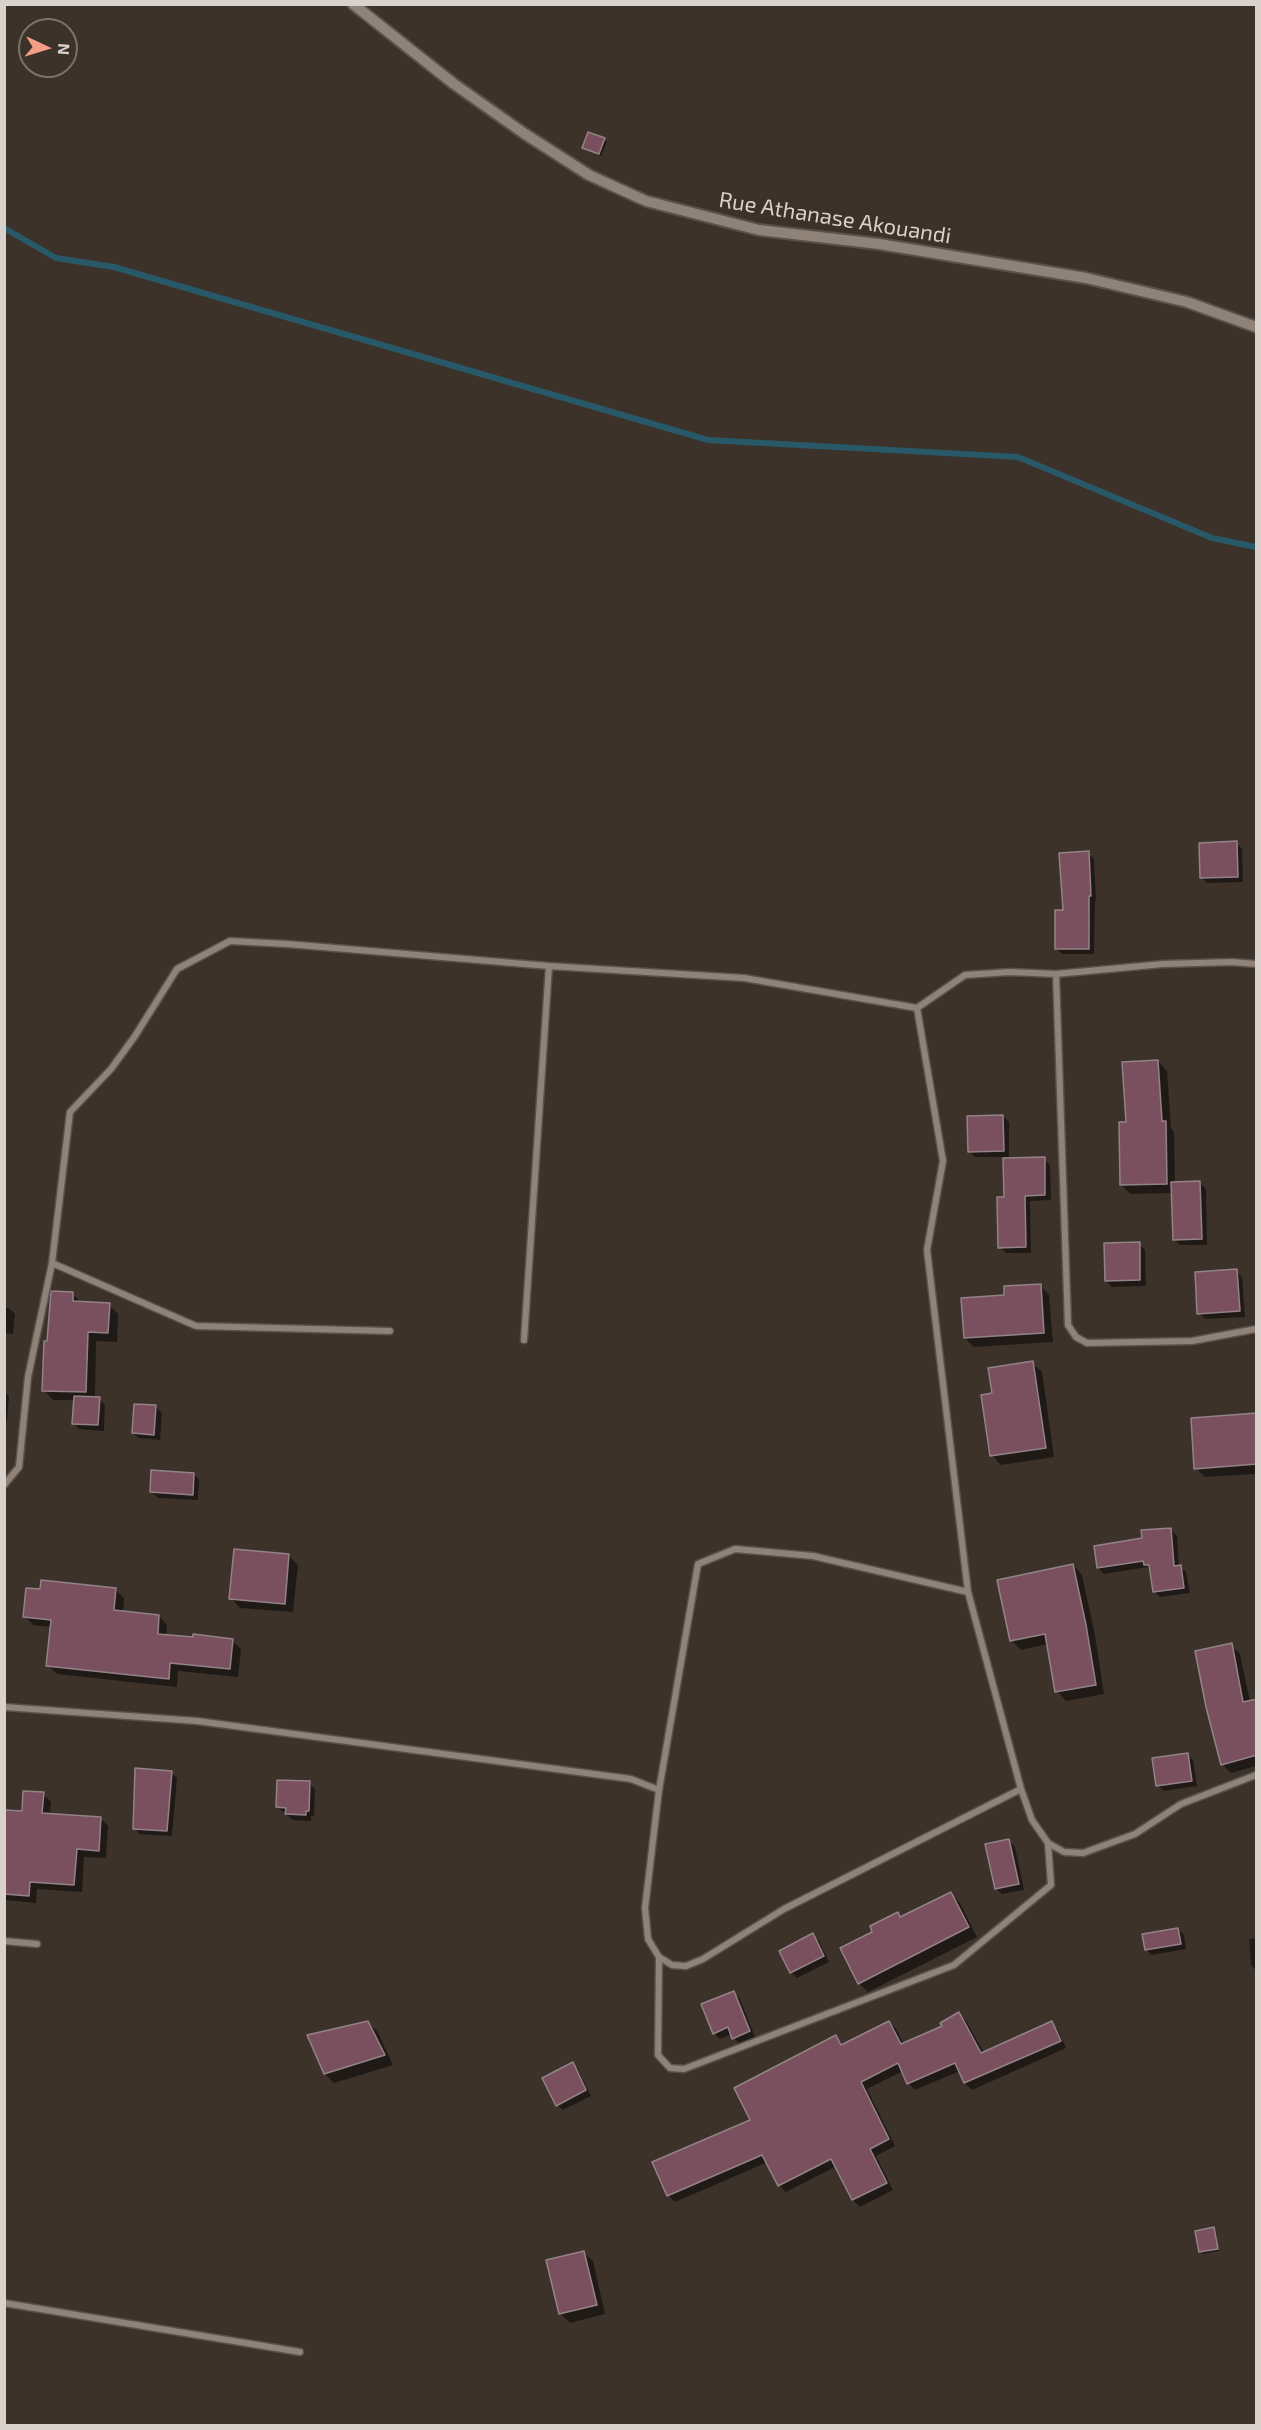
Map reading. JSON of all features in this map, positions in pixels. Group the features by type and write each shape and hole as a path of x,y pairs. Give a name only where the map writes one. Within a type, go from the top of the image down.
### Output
{"street":[{"name":"Rue Athanase Akouandi","path":"353,4 454,84 525,134 589,175 646,201 759,230 879,244 1086,278 1187,302 1257,327"},
{"path":"4,1485 19,1467 28,1377 52,1263 70,1112 111,1069 135,1036 177,969 230,941 549,966 744,978 917,1008 965,975 1010,972 1056,974 1163,964 1232,962 1257,964"},
{"path":"524,1340 549,966"},
{"path":"1056,974 1068,1325 1076,1337 1088,1343 1097,1344 1192,1341 1257,1329"},
{"path":"917,1008 943,1161 927,1250 968,1592 1021,1789 1032,1820 1048,1843 1064,1852 1083,1853 1135,1834 1181,1804 1257,1775"},
{"path":"52,1263 196,1326 390,1331"},
{"path":"968,1592 813,1556 735,1549 698,1564 659,1790 645,1908 648,1939 659,1957 672,1965 686,1966 784,1909 1021,1789"},
{"path":"4,1707 197,1721 631,1779 659,1790"},
{"path":"659,1957 658,2055 670,2068 684,2069 954,1965 1051,1885 1048,1843"},
{"path":"4,1941 37,1944"},
{"path":"4,2303 300,2352"}],"building":[{"path":"588,132 605,138 599,154 582,148"},
{"path":"1237,841 1238,877 1200,878 1199,843"},
{"path":"1089,851 1091,896 1089,896 1089,949 1055,949 1055,910 1063,910 1059,853"},
{"path":"1158,1060 1162,1121 1166,1121 1167,1184 1120,1185 1119,1122 1126,1122 1122,1062"},
{"path":"1003,1115 1004,1151 968,1152 967,1116"},
{"path":"1045,1157 1045,1195 1025,1196 1026,1247 998,1248 997,1197 1004,1197 1003,1158"},
{"path":"1200,1181 1202,1239 1173,1240 1171,1182"},
{"path":"1140,1242 1140,1280 1105,1281 1104,1243"},
{"path":"1237,1269 1240,1311 1197,1314 1195,1272"},
{"path":"1041,1284 1044,1333 964,1338 961,1298 1004,1295 1004,1286"},
{"path":"51,1291 73,1292 73,1301 110,1303 108,1333 88,1332 86,1392 42,1391 44,1341 47,1341"},
{"path":"1033,1361 1046,1448 990,1456 981,1395 992,1393 988,1368"},
{"path":"74,1396 100,1397 98,1425 72,1424"},
{"path":"134,1404 156,1405 154,1435 132,1433"},
{"path":"1257,1413 1257,1464 1194,1469 1191,1418"},
{"path":"151,1470 194,1473 193,1495 150,1492"},
{"path":"1171,1528 1174,1566 1181,1565 1184,1588 1153,1592 1149,1565 1144,1565 1143,1561 1097,1568 1094,1546 1142,1538 1141,1530"},
{"path":"234,1549 289,1554 285,1604 229,1599"},
{"path":"1073,1564 1096,1685 1055,1692 1045,1634 1010,1641 997,1580"},
{"path":"41,1580 116,1588 114,1610 159,1615 158,1634 193,1637 193,1634 233,1639 230,1669 170,1663 169,1679 46,1666 51,1620 23,1617 26,1588 40,1589"},
{"path":"1232,1643 1243,1702 1257,1699 1257,1755 1221,1765 1195,1651"},
{"path":"1188,1753 1192,1781 1156,1786 1152,1758"},
{"path":"135,1768 172,1771 167,1831 133,1829"},
{"path":"277,1780 310,1781 309,1811 306,1811 306,1815 285,1814 286,1808 276,1807"},
{"path":"23,1791 44,1792 42,1813 101,1817 99,1851 77,1849 74,1885 30,1882 29,1896 4,1894 4,1810 22,1811"},
{"path":"1009,1839 1019,1884 995,1889 985,1844"},
{"path":"951,1892 969,1927 858,1984 840,1948 872,1932 870,1926 898,1912 900,1917"},
{"path":"1178,1928 1181,1944 1145,1950 1142,1934"},
{"path":"813,1933 824,1956 790,1973 779,1951"},
{"path":"734,1991 750,2031 732,2039 728,2027 713,2034 701,2004"},
{"path":"959,2012 981,2053 1052,2021 1061,2041 964,2083 955,2063 907,2084 898,2063 861,2082 889,2139 870,2149 887,2183 852,2200 831,2159 778,2186 762,2155 667,2196 652,2162 750,2120 734,2088 836,2035 841,2045 889,2021 901,2044 942,2026 940,2023"},
{"path":"368,2021 385,2055 324,2074 307,2035"},
{"path":"573,2062 586,2090 556,2106 542,2078"},
{"path":"1214,2227 1218,2249 1199,2252 1195,2231"},
{"path":"584,2251 597,2305 559,2314 546,2260"}],"waterway":[{"path":"4,228 56,258 114,267 708,440 1018,457 1212,538 1256,547"}]}
